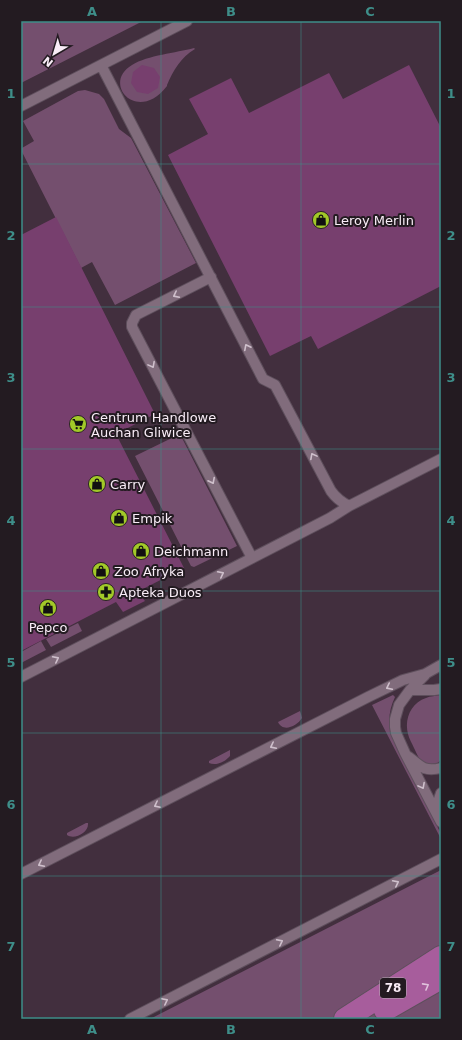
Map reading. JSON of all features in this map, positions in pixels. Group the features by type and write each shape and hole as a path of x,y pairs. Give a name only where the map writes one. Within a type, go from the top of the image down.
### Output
{"main road":[{"name":"78","path":"346,1019 441,957"},
{"name":"78","path":"368,1019 441,978"}],"lane":[{"path":"21,106 187,21"},
{"path":"101,64 263,379 275,385 331,491 336,498 350,506"},
{"path":"211,277 136,315 132,323 132,327 252,558"},
{"path":"21,676 330,518 350,506 441,459"},
{"path":"21,874 368,697 403,680 425,674 441,665"},
{"path":"425,674 410,690 399,705 395,720 396,733 440,820"},
{"path":"410,690 441,689"},
{"path":"405,753 423,768 431,770 441,768"},
{"path":"440,820 438,802 441,793"},
{"path":"130,1019 441,859"}],"shaded area":[{"path":"21,21 143,21 21,83"},
{"path":"195,49 190,52 178,65 167,86 156,97 145,102 135,101 127,97 122,90 120,81 123,73 132,65 146,59"},
{"path":"85,90 99,94 104,99 119,129 131,138 196,263 115,305 92,262 81,268 21,150 21,146 22,148 34,141 23,121 78,91"},
{"path":"180,434 237,546 194,567 191,566 135,456"},
{"path":"78,623 82,631 51,647 46,639"},
{"path":"41,641 46,650 21,663 21,652"},
{"path":"393,695 395,697 391,706 389,720 391,734 441,834 441,839 372,705"},
{"path":"441,695 441,760 435,764 429,765 422,762 408,736 408,717 416,704 421,700 428,697"},
{"path":"300,711 302,718 294,726 286,728 278,722"},
{"path":"230,750 230,756 226,760 217,764 209,763 209,761"},
{"path":"88,823 88,827 84,833 73,837 67,835 67,833"},
{"path":"441,870 441,1019 150,1019"}],"building":[{"path":"142,65 154,68 160,77 158,88 148,94 137,92 131,83 133,72"},
{"name":"Leroy Merlin","path":"409,65 441,128 441,286 318,349 311,336 270,356 168,155 208,134 189,99 231,78 249,113 329,73 343,99"},
{"name":"Centrum Handlowe Auchan Gliwice","path":"56,217 155,414 116,434 184,568 137,592 145,601 123,612 116,602 21,651 21,235"}],"place":[{"name":"Leroy Merlin","path":"321,220"},
{"name":"Centrum Handlowe Auchan Gliwice","path":"78,424"},
{"name":"Carry","path":"97,484"},
{"name":"Empik","path":"119,518"},
{"name":"Deichmann","path":"141,551"},
{"name":"Zoo Afryka","path":"101,571"},
{"name":"Apteka Duos","path":"106,592"},
{"name":"Pepco","path":"48,608"}]}
